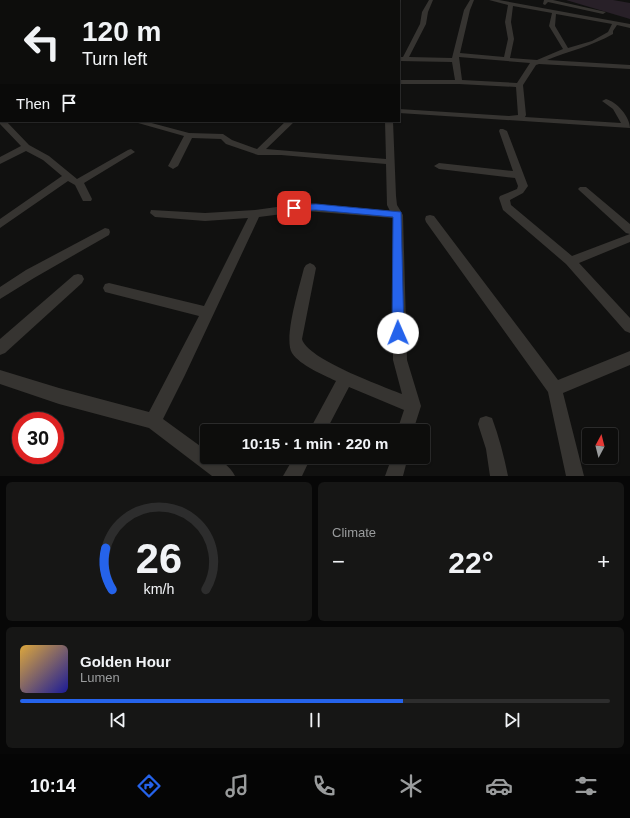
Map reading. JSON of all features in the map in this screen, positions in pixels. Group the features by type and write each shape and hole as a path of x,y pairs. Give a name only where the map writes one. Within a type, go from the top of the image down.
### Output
{"street":[{"path":"402,59 423,24 425,12 431,0"},
{"path":"459,82 456,57 467,10 472,0"},
{"path":"491,0 630,26"},
{"path":"545,4 546,0 603,12"},
{"path":"507,59 511,39 508,22 512,4"},
{"path":"580,17 584,14 585,9"},
{"path":"554,13 552,26 566,50"},
{"path":"513,120 511,118 513,116 520,117 522,115 519,85 535,62 547,59 566,50 591,43 611,33 610,30 616,23"},
{"path":"402,59 456,57 507,59 535,62 552,61 630,67"},
{"path":"400,82 459,82 519,85"},
{"path":"606,101 616,108 628,126"},
{"path":"400,111 513,120 628,126"},
{"path":"3,122 26,147 46,158 78,182 88,199"},
{"path":"139,122 189,135 223,137 229,142 258,152 281,152 391,162"},
{"path":"258,152 289,122"},
{"path":"390,122 392,201 398,215 400,360 412,406 407,424"},
{"path":"503,131 523,186 520,191 504,198 507,207 570,261 630,327"},
{"path":"173,166 189,135"},
{"path":"0,161 26,147"},
{"path":"78,182 131,152"},
{"path":"439,166 519,176"},
{"path":"0,224 69,176"},
{"path":"583,189 630,230"},
{"path":"155,213 195,217 255,214 311,207 398,215"},
{"path":"153,421 180,370 255,214"},
{"path":"430,219 555,388 575,476"},
{"path":"0,294 35,271 105,232"},
{"path":"570,261 630,238"},
{"path":"310,268 295,339 297,348 302,355 346,378 412,406"},
{"path":"0,348 78,279"},
{"path":"109,288 207,312"},
{"path":"555,388 630,358"},
{"path":"0,377 59,396 153,421 226,476"},
{"path":"321,424 346,378"},
{"path":"486,424 494,449 499,476"},
{"path":"292,476 299,464"},
{"path":"394,476 398,464"}],"shaded area":[{"path":"566,0 613,0 630,3 630,19"}],"route":[{"path":"294,208 316,207 398,215 398,333"}]}
